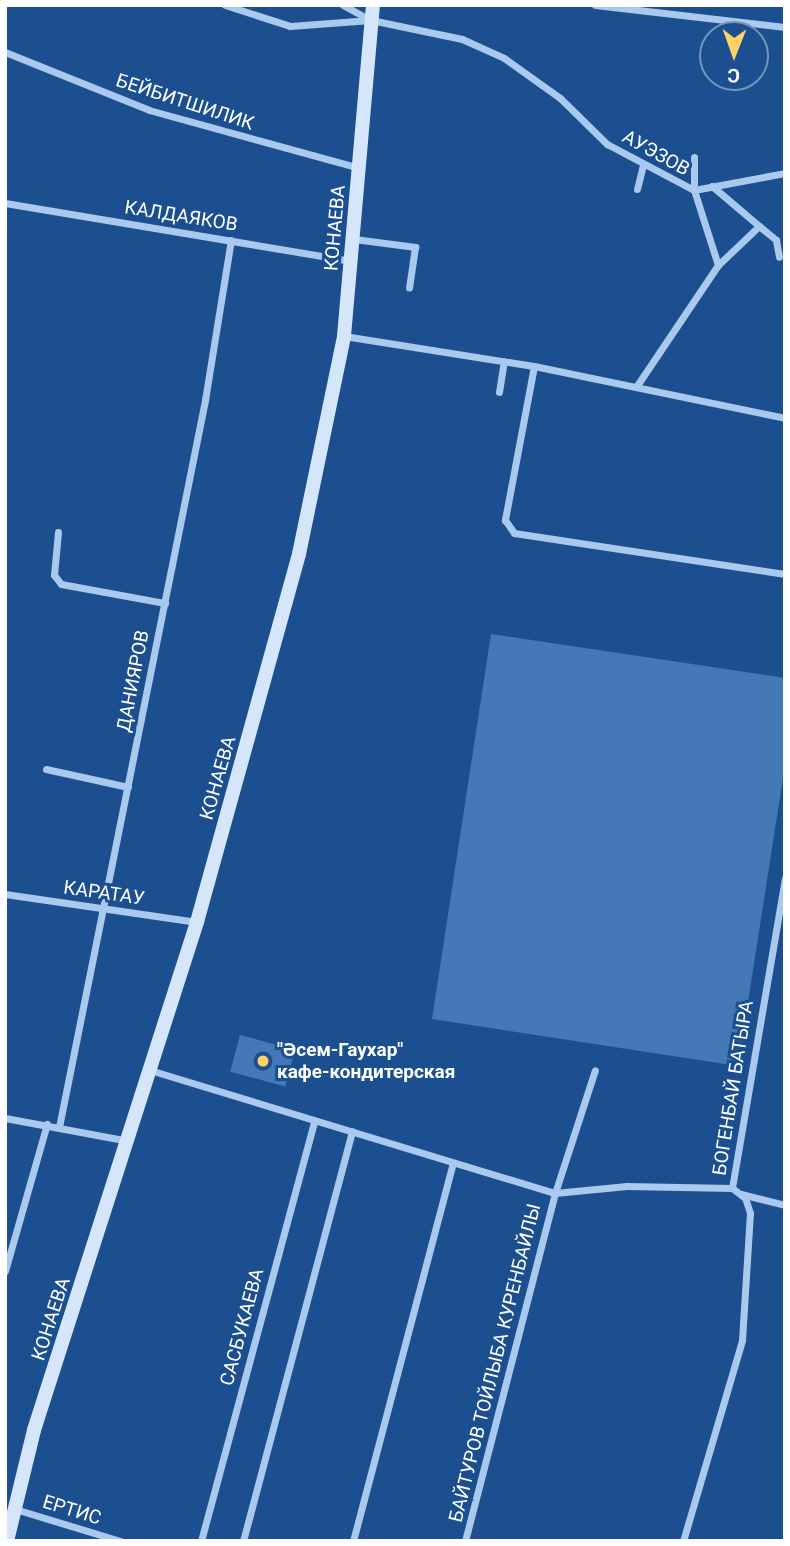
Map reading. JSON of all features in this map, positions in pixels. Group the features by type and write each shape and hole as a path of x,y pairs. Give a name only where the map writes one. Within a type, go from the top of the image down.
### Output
{"main road":[{"name":"КОНАЕВА","path":"7,1541 34,1430 153,1071 299,554 344,336 372,13"}],"street":[{"path":"225,5 290,26 372,13"},
{"path":"343,5 372,13"},
{"path":"595,5 785,27"},
{"name":"АУЭЗОВ","path":"372,13 462,39 503,58 578,112 607,144 694,190 718,265"},
{"name":"БЕЙБИТШИЛИК","path":"5,52 149,110 359,168"},
{"path":"694,157 694,190 785,173"},
{"path":"637,188 643,165"},
{"path":"712,186 776,240 779,257"},
{"name":"КАЛДАЯКОВ","path":"5,203 352,261"},
{"path":"636,387 718,265 760,226"},
{"path":"354,239 415,247 409,288"},
{"name":"ДАНИЯРОВ","path":"59,1127 165,603 231,240"},
{"path":"344,336 504,360 784,416"},
{"path":"499,392 504,360"},
{"path":"534,366 505,520 514,533 785,574"},
{"path":"58,531 54,575 61,584 165,603"},
{"path":"46,769 128,787"},
{"name":"БОГЕНБАЙ БАТЫРА","path":"683,1541 742,1340 750,1213 735,1191 785,878"},
{"name":"КАРАТАУ","path":"5,894 197,922"},
{"name":"БАЙТУРОВ ТОЙЛЫБА КУРЕНБАЙЛЫ","path":"465,1541 555,1193 594,1070"},
{"path":"153,1071 555,1193 627,1186 735,1191 785,1205"},
{"path":"5,1118 129,1141"},
{"name":"САСБУКАЕВА","path":"201,1541 314,1121"},
{"path":"5,1271 47,1124"},
{"path":"243,1541 352,1131"},
{"path":"353,1541 453,1163"},
{"path":"5,1237 15,1238"},
{"name":"ЕРТИС","path":"15,1509 120,1541"}],"building":[{"path":"491,634 785,678 785,765 738,1066 432,1019"},
{"name":"\"Әсем-Гаухар\" кафе-кондитерская","path":"240,1035 295,1050 285,1086 230,1072"}],"place":[{"name":"\"Әсем-Гаухар\" кафе-кондитерская","path":"263,1061"}]}
